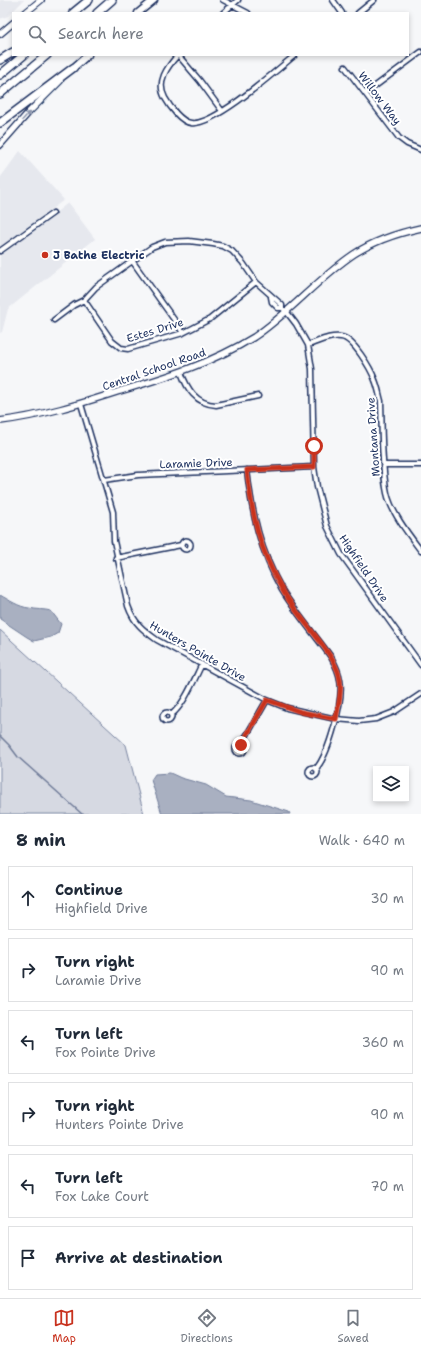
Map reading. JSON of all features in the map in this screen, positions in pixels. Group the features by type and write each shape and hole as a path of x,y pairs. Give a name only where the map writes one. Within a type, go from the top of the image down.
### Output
{"highway":[{"path":"74,12 89,0"},
{"path":"98,12 112,0"},
{"path":"0,60 12,53"},
{"path":"0,75 23,56"},
{"path":"0,94 46,56"},
{"path":"0,123 73,68"}],"main road":[{"path":"26,12 41,0"},
{"path":"139,12 154,0"},
{"path":"0,34 12,24"},
{"path":"0,145 29,112 87,56"},
{"name":"Central School Road","path":"0,421 31,417 81,404 181,372 222,355 255,336 338,265 355,253 387,238 421,228"}],"street":[{"path":"224,0 246,12"},
{"path":"224,12 238,0"},
{"path":"333,0 341,12"},
{"path":"359,12 374,0"},
{"path":"366,93 421,52"},
{"path":"177,56 164,73 161,83 162,92 172,107 182,118 193,124 203,121 222,111 246,95 294,56"},
{"path":"179,56 200,81 222,111"},
{"name":"Willow Way","path":"345,67 399,138 407,144 421,150"},
{"path":"0,251 53,213"},
{"path":"54,320 74,305 84,300 96,287 152,247 165,242 177,241 213,244 223,246 232,251 243,263 256,282 282,305 284,310"},
{"path":"133,262 183,333"},
{"name":"Estes Drive","path":"84,300 112,341 120,348 128,349 183,333 210,319 256,282"},
{"name":"Highfield Drive","path":"284,310 296,324 308,346 312,369 314,467 317,487 326,522 333,540 345,559 421,665"},
{"name":"Montana Drive","path":"308,346 332,337 340,336 347,339 358,351 371,372 379,391 381,401 387,494 400,522 421,550"},
{"path":"181,372 185,384 191,393 196,398 209,405 216,405 258,396"},
{"name":"Hunters Pointe Drive","path":"81,404 113,512 116,558 131,616 141,628 157,640 267,700 301,712 336,719 359,721 376,719 394,712 421,694"},
{"path":"384,465 421,465"},
{"name":"Laramie Drive","path":"104,480 138,475 314,467"},
{"path":"247,470 252,513 264,551 281,588 331,657 339,674 340,694 336,719 321,763 316,770"},
{"path":"116,558 182,545"},
{"path":"171,715 175,712 202,664"},
{"path":"241,745 267,700"}],"shaded area":[{"path":"0,0 24,0 8,16 0,19"},
{"path":"20,151 64,200 0,247 0,178"},
{"path":"68,203 95,239 8,309 2,332 0,333 0,256"},
{"path":"0,630 126,745 144,814 0,814"}],"water":[{"path":"0,595 22,606 32,609 51,611 61,624 58,633 51,637 34,641 27,637 0,619"},
{"path":"170,773 181,778 206,785 226,797 251,800 289,812 290,814 162,814 151,780 155,774"}],"waterway":[{"path":"0,736 18,757 82,814"}],"place":[{"name":"J Bathe Electric","path":"45,255"}],"route":[{"path":"241,745 267,700 301,712 336,719 341,689 339,674 331,657 281,588 264,551 252,513 247,470 314,467 314,446"}]}
